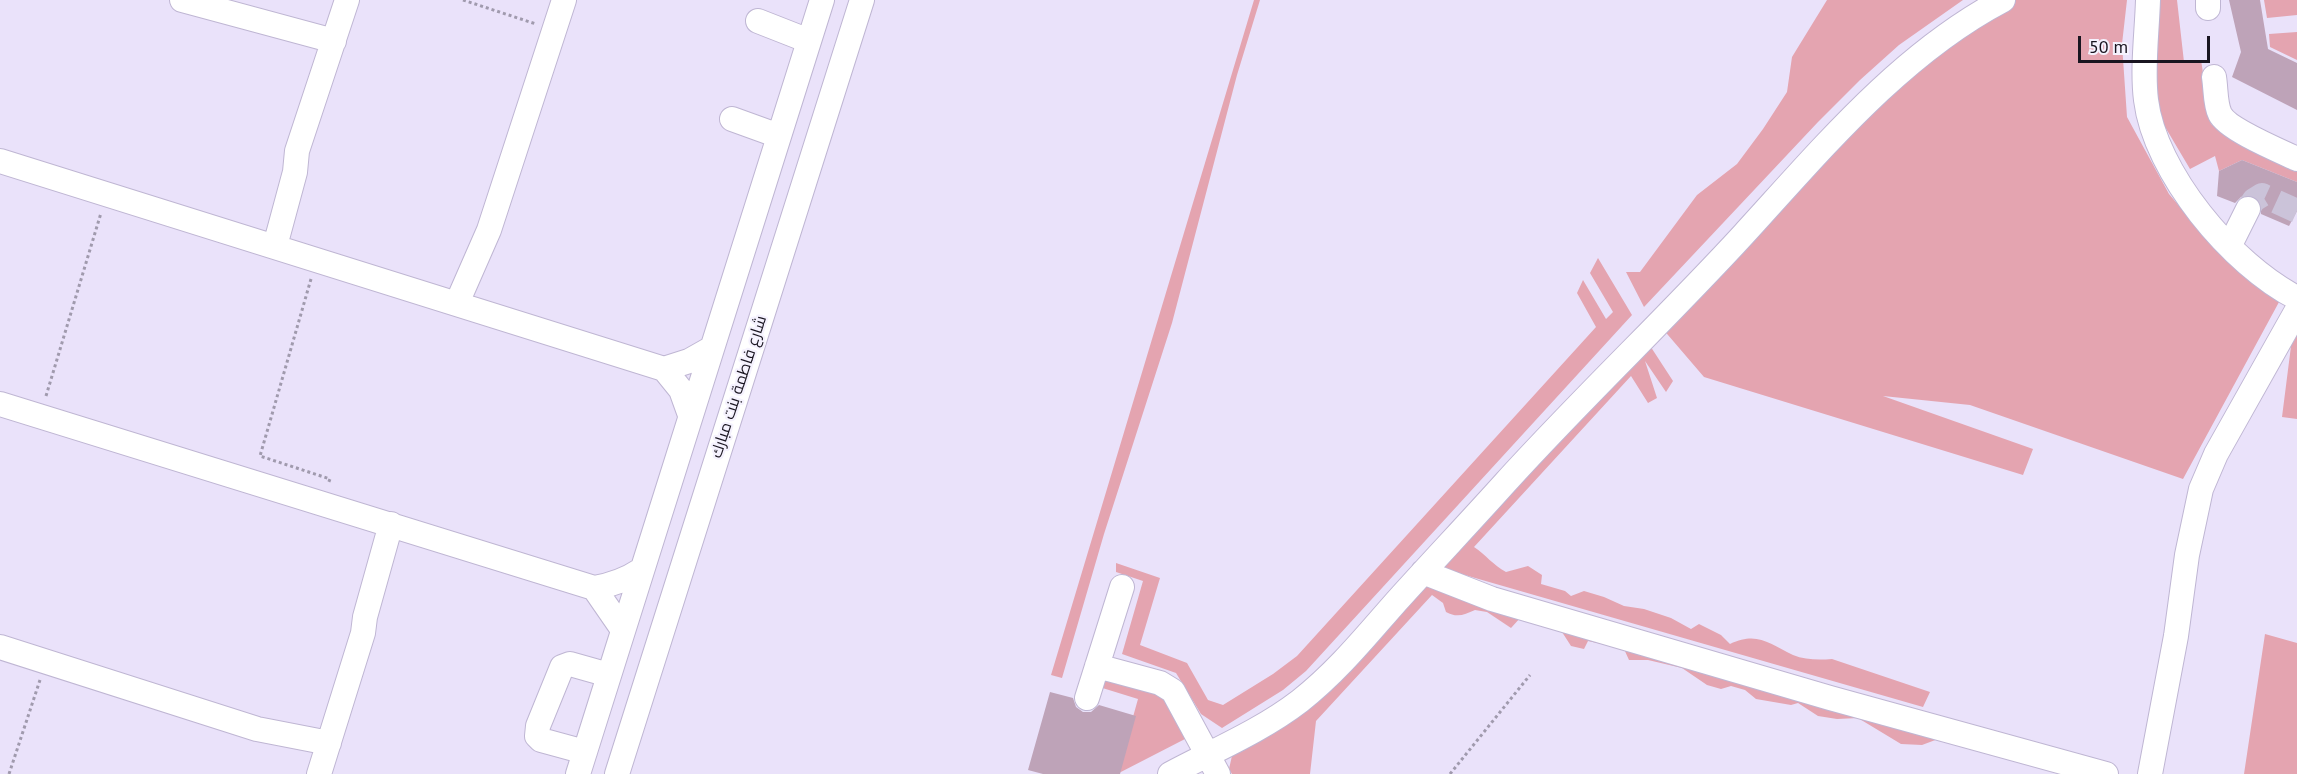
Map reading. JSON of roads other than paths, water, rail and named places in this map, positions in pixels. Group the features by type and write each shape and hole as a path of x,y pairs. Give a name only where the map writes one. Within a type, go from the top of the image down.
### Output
{"street":[{"path":"182,0 267,22 332,47"},
{"path":"268,244 287,169 297,151 347,0"},
{"path":"466,306 564,0"},
{"path":"609,675 570,664 562,667 538,726 537,736 581,763 609,675 623,630 641,570 822,0"},
{"name":"شارع فاطمة بنت مبارك","path":"620,770 862,0"},
{"path":"1170,774 1213,764 1316,688 1334,672 1423,572 1559,426 1708,272 1836,133 1933,47 1968,20 2003,0"},
{"path":"2148,0 2145,80 2148,110 2155,139 2163,157 2198,210 2230,245 2266,277 2297,297"},
{"path":"758,21 809,41"},
{"path":"2214,77 2219,110 2224,120 2234,128 2297,159"},
{"path":"732,119 779,136"},
{"path":"0,161 664,369 681,390 690,415"},
{"path":"2230,245 2248,209"},
{"path":"2150,774 2173,658 2196,508 2201,489 2216,454 2297,310"},
{"path":"664,369 689,361 712,348"},
{"path":"0,404 594,588 619,582 641,570"},
{"path":"0,647 257,729 324,758 363,633 365,616 398,526"},
{"path":"1423,572 1492,599 1830,698 2106,774"},
{"path":"1087,698 1122,587"},
{"path":"594,588 623,630"},
{"path":"1097,666 1167,686 1178,697 1213,764"}],"tunnel":[{"path":"2248,209 2254,200 2262,195 2297,211"}]}
